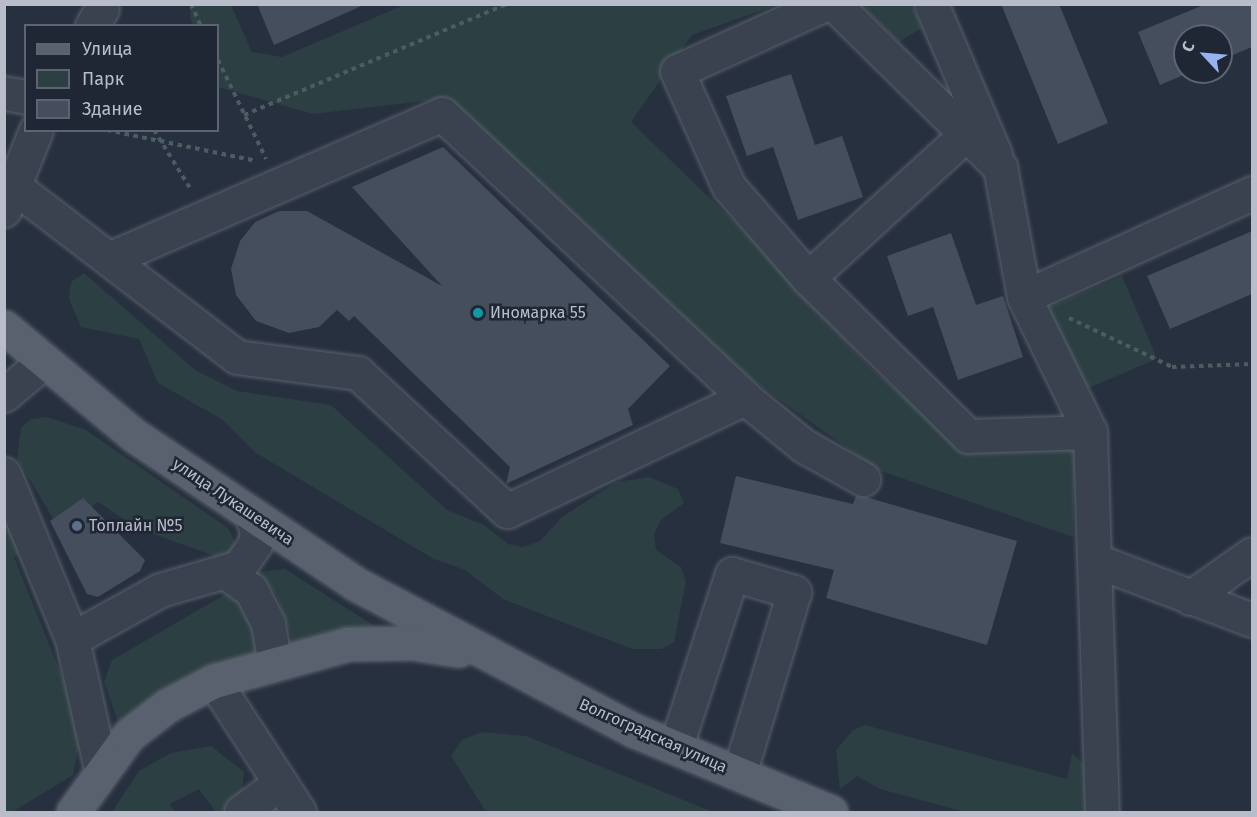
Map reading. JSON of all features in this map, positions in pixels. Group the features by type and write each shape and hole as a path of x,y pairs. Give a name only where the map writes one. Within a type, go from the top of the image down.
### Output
{"main road":[{"name":"улица Лукашевича","path":"4,327 43,362 135,436 356,584 478,652"},
{"path":"73,813 101,768 129,735 168,705 214,681 275,662 348,644 412,643 478,652"},
{"name":"Волгоградская улица","path":"478,652 676,746 831,813"}],"lane":[{"path":"825,4 676,70 729,187 808,279 968,436 1090,432"},
{"path":"834,4 1000,167"},
{"path":"931,4 1000,167 1024,297 1090,432 1102,813"},
{"path":"4,93 24,97"},
{"path":"108,259 442,114 745,398 804,446 863,478"},
{"path":"35,132 10,199 108,259 237,357 358,373 507,511 745,398"},
{"path":"808,279 966,135"},
{"path":"1024,297 1252,193"},
{"path":"4,395 43,362"},
{"path":"4,474 72,639 101,768"},
{"path":"72,639 160,590 225,572 249,558 255,544 257,530 251,514"},
{"path":"1190,598 1252,554"},
{"path":"1094,560 1252,620"},
{"path":"225,572 251,590 267,624 275,662"},
{"path":"676,746 732,574 794,592 739,774"},
{"path":"214,681 299,813"},
{"path":"241,813 280,783"}],"path":[{"path":"191,4 200,24"},
{"path":"244,115 507,4"},
{"path":"117,132 268,163 219,62"},
{"path":"155,132 207,216"},
{"path":"1024,297 1172,367 1252,364"}],"green space":[{"path":"189,5 231,5 252,52 282,57 404,5 777,5 692,35 631,122 774,260 872,369 959,445 1075,443 1073,537 878,470 752,380 449,98 313,114 219,87 219,24 192,24"},
{"path":"860,5 911,5 922,28 899,42"},
{"path":"84,273 195,370 237,391 331,405 447,510 484,525 508,544 523,547 540,541 562,517 616,482 649,477 678,489 684,503 661,520 654,534 656,550 681,567 686,581 674,642 662,649 632,649 503,599 465,570 434,559 256,453 223,420 158,383 139,339 81,327 69,299 71,282"},
{"path":"1122,276 1157,359 1082,391 1047,308"},
{"path":"47,417 86,430 228,528 236,544 229,556 217,557 137,528 98,502 60,530 17,458 21,428 31,419"},
{"path":"4,496 25,548 14,557 75,708 81,739 73,775 12,812 4,812"},
{"path":"285,569 387,634 296,649 277,596 258,572"},
{"path":"226,594 242,603 261,643 257,656 121,730 104,682 112,660"},
{"path":"865,725 1067,779 1072,753 1085,765 1086,812 965,812 880,789 857,776 840,789 836,750 853,730"},
{"path":"481,732 526,736 713,812 486,812 451,756 462,740"},
{"path":"211,746 244,772 241,800 228,812 216,812 199,789 170,804 175,812 112,812 139,771 171,753"}],"building":[{"path":"257,4 366,4 274,45"},
{"path":"1001,4 1059,4 1108,123 1058,144"},
{"path":"1206,4 1252,4 1252,47 1233,55 1233,24 1173,24 1173,80 1160,85 1138,32"},
{"path":"791,74 815,145 842,136 863,197 798,220 773,147 747,156 726,96"},
{"name":"Иномарка 55","path":"443,147 670,366 628,409 633,425 506,484 510,467 354,316 349,321 337,310 319,327 289,333 256,321 236,295 231,269 240,241 255,222 279,211 307,211 442,286 352,187"},
{"path":"1252,231 1252,294 1170,329 1147,276"},
{"path":"951,233 976,305 1003,296 1023,357 958,380 933,307 908,316 887,256"},
{"path":"736,476 853,504 856,496 866,497 1017,541 987,645 826,598 834,570 720,543"},
{"path":"83,498 145,560 140,571 98,597 87,594 50,521"}],"place":[{"name":"Иномарка 55","path":"478,313"},
{"name":"Топлайн №5","path":"77,526"}]}
